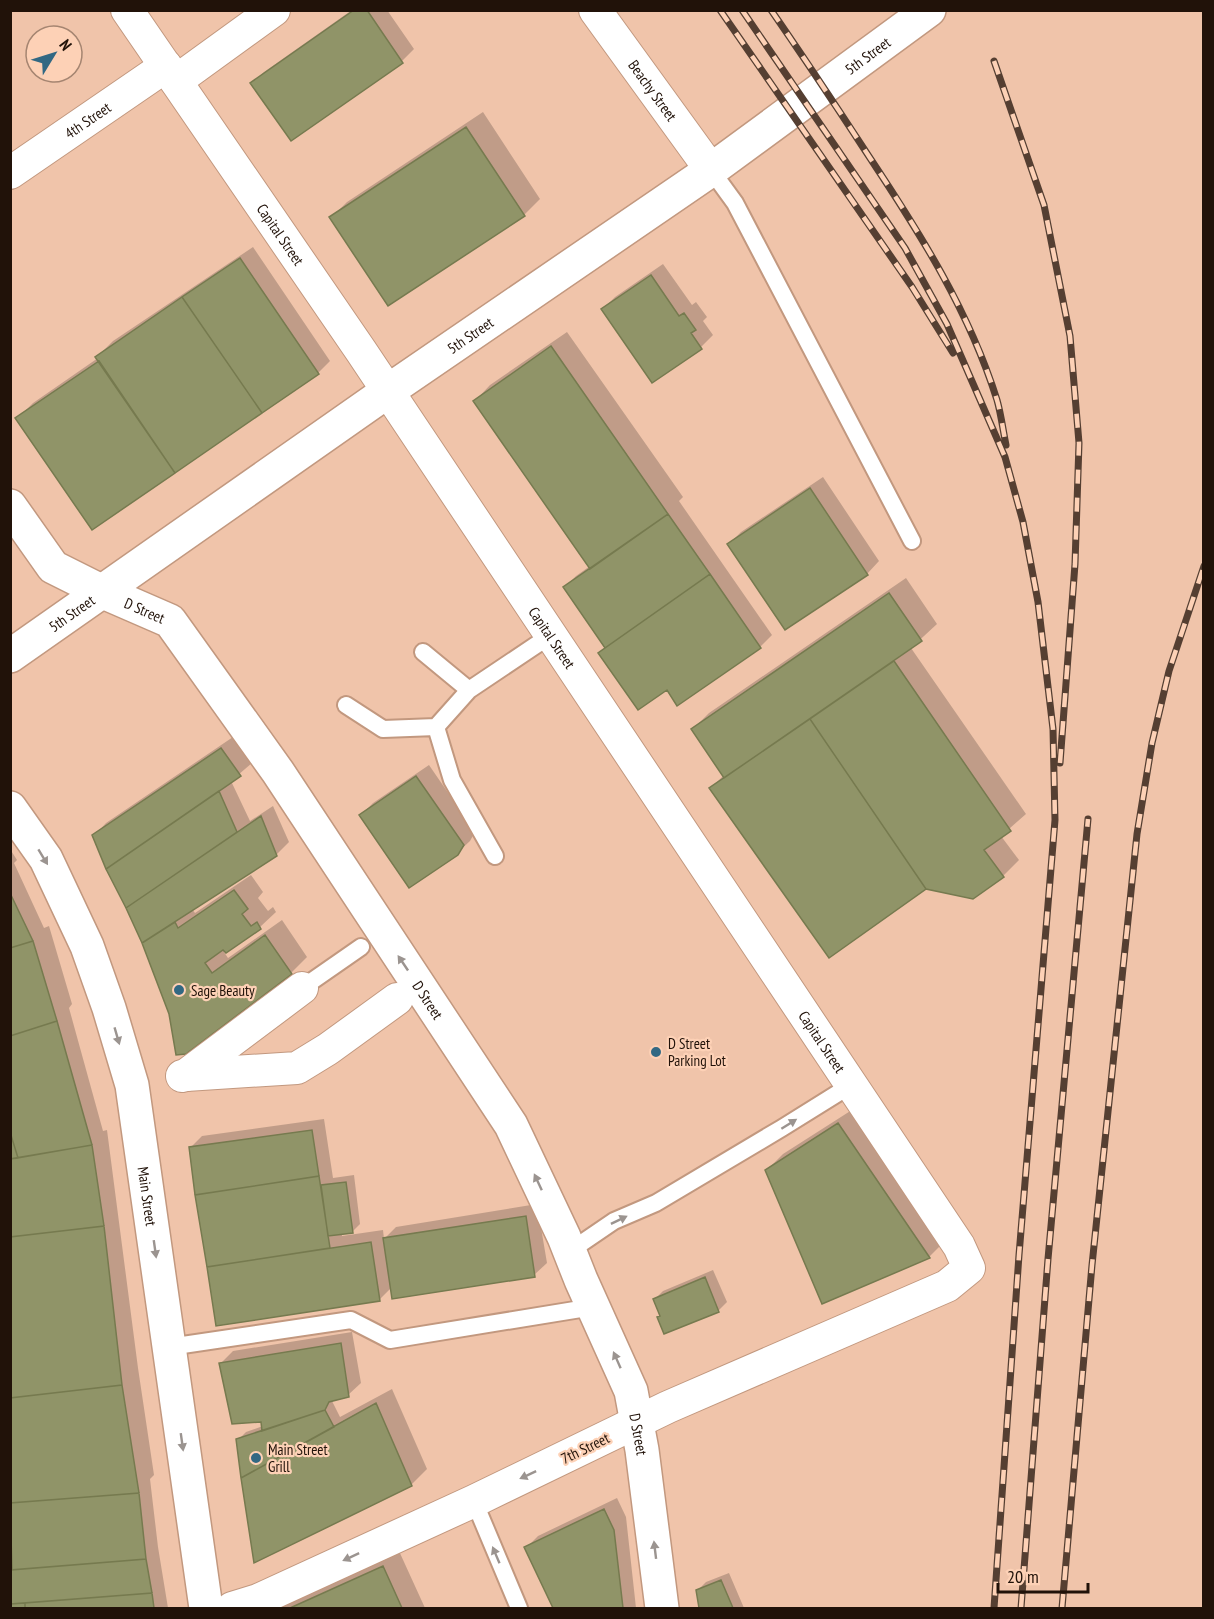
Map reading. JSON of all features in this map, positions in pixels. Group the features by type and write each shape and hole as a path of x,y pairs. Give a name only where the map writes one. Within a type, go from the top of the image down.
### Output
{"main road":[{"name":"5th Street","path":"10,656 388,391 711,170 929,10"},
{"name":"D Street","path":"10,506 53,567 170,621 278,772 511,1125 570,1251 631,1392 638,1422 662,1608"},
{"name":"Main Street","path":"10,808 46,859 87,946 109,1008 132,1085 206,1608"}],"street":[{"name":"Capital Street","path":"127,10 388,391 850,1085 960,1246 969,1268"},
{"name":"4th Street","path":"10,173 274,10"},
{"name":"Beachy Street","path":"595,10 711,170"},
{"path":"302,988 180,1077 297,1068 328,1049 397,999"},
{"name":"7th Street","path":"232,1608 258,1600 474,1501 638,1422 947,1286 969,1268"}],"lane":[{"path":"711,170 735,203 912,541"},
{"path":"346,705 383,729 436,727 469,690 551,635"},
{"path":"423,652 469,690"},
{"path":"436,727 452,780 495,856"},
{"path":"302,988 361,947"},
{"path":"570,1251 614,1221 656,1203 850,1085"},
{"path":"169,1347 351,1320 390,1340 593,1307"},
{"path":"474,1501 519,1608"}],"building":[{"path":"354,10 367,10 403,63 291,141 250,83"},
{"path":"466,127 525,216 388,306 329,217"},
{"path":"240,258 319,374 262,413 182,297"},
{"path":"651,275 679,316 684,313 696,330 691,333 702,349 652,383 601,309"},
{"path":"182,297 262,413 175,473 95,357"},
{"path":"551,346 668,514 590,569 473,401"},
{"path":"99,361 175,473 92,530 15,418"},
{"path":"810,488 868,575 785,630 727,544"},
{"path":"668,514 710,574 605,648 563,587"},
{"path":"710,574 761,648 677,706 667,690 638,710 598,653"},
{"path":"889,593 922,641 724,778 691,729"},
{"path":"894,661 1011,831 984,850 1004,877 973,899 926,889 810,719"},
{"path":"810,719 926,889 829,958 709,788"},
{"path":"221,748 241,776 106,869 92,835"},
{"path":"416,776 464,845 458,855 409,888 359,815"},
{"path":"219,791 237,832 126,908 106,869"},
{"path":"261,816 277,856 142,943 126,908"},
{"path":"234,890 248,909 242,914 251,926 257,922 261,929 226,953 223,950 205,963 212,973 265,935 292,974 186,1054 176,1055 169,1014 142,943 175,922 178,928"},
{"path":"10,893 33,941 10,948"},
{"path":"33,941 57,1021 10,1036 10,948"},
{"path":"57,1021 92,1145 18,1158 10,1132 10,1036"},
{"path":"838,1123 930,1258 822,1304 765,1170"},
{"path":"312,1130 319,1176 195,1195 189,1147"},
{"path":"10,1132 18,1158 10,1159"},
{"path":"92,1145 104,1226 10,1237 10,1159"},
{"path":"319,1176 330,1248 207,1267 195,1195"},
{"path":"346,1182 353,1233 328,1236 321,1185"},
{"path":"526,1216 535,1277 392,1299 383,1238"},
{"path":"104,1226 122,1385 10,1398 10,1237"},
{"path":"371,1242 380,1301 216,1326 207,1267"},
{"path":"705,1277 719,1312 664,1334 653,1299"},
{"path":"341,1343 349,1397 329,1402 325,1410 262,1431 261,1422 232,1424 219,1363"},
{"path":"122,1385 139,1493 10,1503 10,1398"},
{"path":"376,1403 412,1486 254,1563 241,1478"},
{"path":"325,1410 334,1427 241,1478 236,1439"},
{"path":"139,1493 146,1559 12,1570 10,1503"},
{"path":"604,1509 614,1530 623,1608 553,1608 524,1547"},
{"path":"146,1559 152,1593 10,1604 10,1570"},
{"path":"383,1566 402,1608 290,1608"},
{"path":"721,1580 733,1608 699,1608 696,1590"},
{"path":"152,1593 154,1608 25,1608 25,1603"},
{"path":"25,1603 25,1608 10,1608 10,1604"}],"railway":[{"path":"720,10 912,287 953,353"},
{"path":"742,10 905,248 947,324 1005,457 1023,522 1038,602 1053,729 1055,820 1019,1255 994,1608"},
{"path":"771,10 889,187 942,275 973,335 986,367 998,405 1006,445"},
{"path":"994,61 1044,205 1070,336 1079,443 1075,564 1060,763"},
{"path":"1062,1608 1092,1265 1137,834 1152,743 1169,671 1204,566"},
{"path":"1021,1608 1048,1259 1088,819"}],"place":[{"name":"Sage Beauty","path":"179,990"},
{"name":"D Street Parking Lot","path":"656,1052"},
{"name":"Main Street Grill","path":"256,1458"}]}
